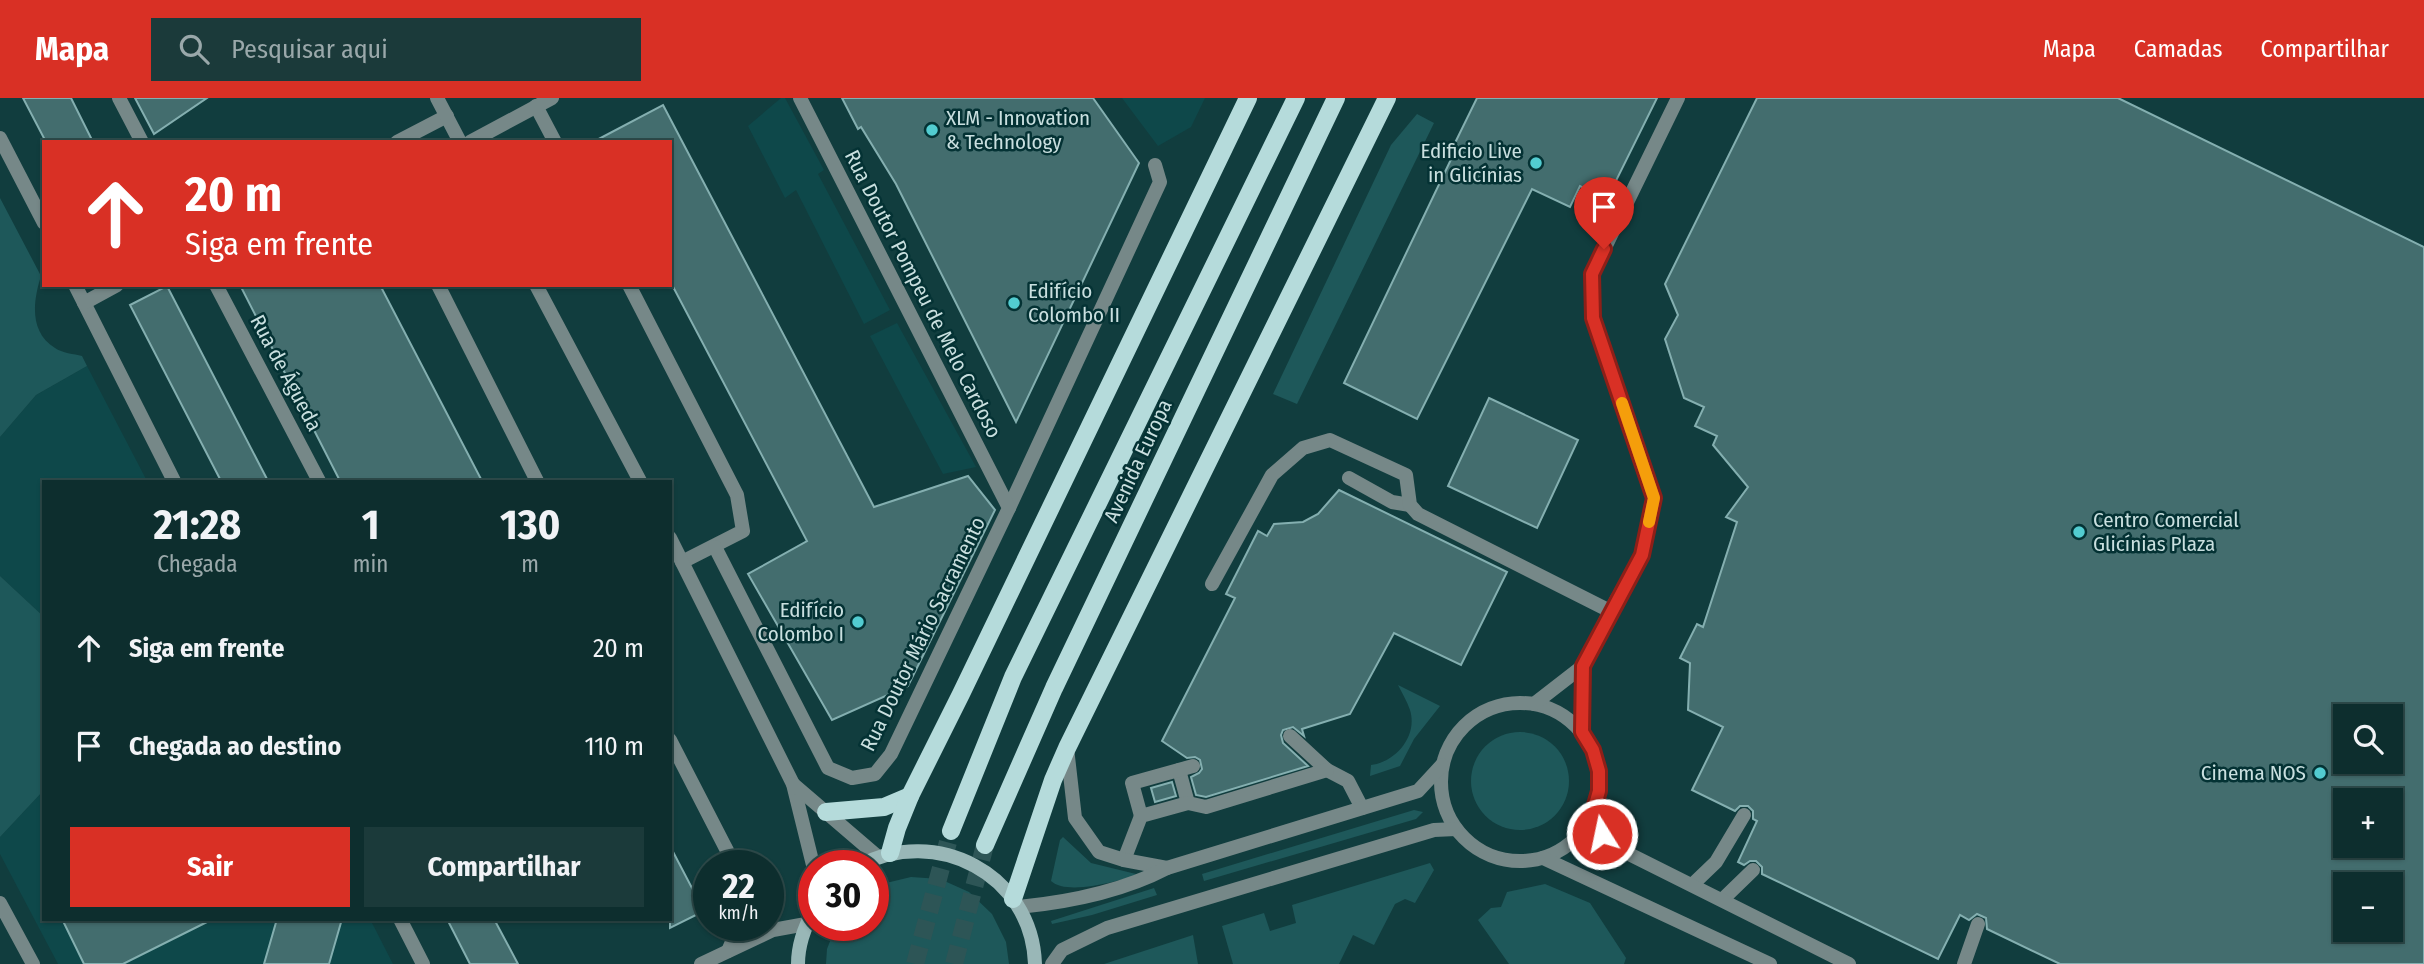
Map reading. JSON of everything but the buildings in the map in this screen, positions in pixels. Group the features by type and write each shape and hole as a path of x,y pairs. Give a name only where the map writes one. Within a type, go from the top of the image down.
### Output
{"main road":[{"path":"886,850 910,796 1248,98"},
{"name":"Avenida Europa","path":"951,831 1013,677 1296,98"},
{"name":"Avenida Europa","path":"985,845 1054,688 1336,98"},
{"path":"1016,903 1053,780 1067,748 1387,98"},
{"path":"826,812 884,807 910,796"},
{"path":"889,854 924,850 958,857 989,874 1016,903 1030,933 1035,964"},
{"path":"798,964 802,941"}],"street":[{"path":"119,98 141,140"},
{"path":"437,98 459,140"},
{"path":"474,140 552,98"},
{"name":"Rua Doutor Pompeu de Melo Cardoso","path":"800,98 1009,508"},
{"path":"1582,732 1583,666 1642,555 1654,498 1593,318 1592,274 1678,98"},
{"path":"536,106 554,140"},
{"path":"401,140 446,116"},
{"path":"0,138 42,219"},
{"name":"Rua Doutor Mário Sacramento","path":"715,547 828,768 852,778 875,774 891,754 1160,182 1156,165"},
{"path":"76,287 173,480"},
{"path":"84,303 113,287"},
{"name":"Rua de Águeda","path":"217,287 318,480"},
{"path":"439,287 536,480"},
{"path":"537,287 639,480"},
{"path":"630,287 737,495 743,531 682,562"},
{"path":"1212,584 1272,475 1303,448 1329,440 1406,475 1410,505 1418,514 1610,611"},
{"path":"1349,478 1392,502 1410,505"},
{"path":"672,542 793,784 809,850"},
{"path":"1534,704 1583,666"},
{"path":"1510,703 1534,704 1552,709 1569,719 1582,732 1593,750 1599,771 1599,791 1585,828 1573,841 1542,858 1519,861 1495,857 1473,846 1456,829 1445,810 1440,788 1442,765 1451,743 1466,724 1486,710 1510,703"},
{"path":"1290,736 1327,770 1348,781 1362,808"},
{"path":"672,744 727,850"},
{"path":"1067,748 1076,818 1099,852 1124,860 1167,867"},
{"path":"1016,903 1076,900 1145,879 1167,867 1418,791 1442,765"},
{"path":"1141,816 1188,803 1206,807 1327,770"},
{"path":"1124,860 1141,816 1132,783 1188,771 1188,803"},
{"path":"793,784 877,850"},
{"path":"1593,812 1602,834 1620,850 1849,964"},
{"path":"1692,885 1716,862 1744,815"},
{"path":"1052,964 1062,950 1107,928 1434,830 1456,829"},
{"path":"1542,858 1770,964"},
{"path":"1722,900 1753,870"},
{"path":"0,903 33,964"},
{"path":"401,921 423,964"},
{"path":"1964,964 1978,924"},
{"path":"701,964 773,930 798,925"},
{"path":"728,951 732,941"}],"shaded area":[{"path":"781,98 785,98 824,170 818,174 890,310 864,324 796,190 785,198 748,126"},
{"path":"1122,98 1205,98 1191,127 1158,146"},
{"path":"1417,114 1434,123 1297,404 1273,394 1391,145"},
{"path":"0,198 41,276 35,315 41,334 58,350 82,356 87,366 36,395 0,437"},
{"path":"897,323 976,467 943,474 870,336"},
{"path":"87,366 146,480 42,480 42,615 0,576 0,437 36,395"},
{"path":"0,576 42,615 42,792 0,837"},
{"path":"1398,685 1440,706 1414,739 1400,766 1370,776 1371,765 1389,759 1396,753 1408,738 1411,729 1410,710"},
{"path":"1520,732 1539,736 1554,747 1565,762 1569,781 1565,800 1554,815 1539,826 1520,830 1501,826 1486,815 1475,800 1471,781 1475,762 1486,747 1501,736"},
{"path":"42,792 42,921 371,921 393,964 58,964 0,854 0,837"},
{"path":"1414,810 1423,812 1416,819 1204,881 1202,874"},
{"path":"1063,837 1091,863 1136,874 1147,872 1098,885 1059,885 1051,881 1060,840"},
{"path":"1430,863 1434,870 1415,903 1405,899 1395,904 1374,945 1353,935 1339,964 1233,964 1222,926 1264,913 1270,931 1296,923 1292,905"},
{"path":"911,877 940,879 969,892 992,914 1006,942 1009,964 826,964 830,941 889,941 889,882"},
{"path":"1545,884 1590,903 1626,958 1624,964 1509,964 1478,920 1491,908 1501,907 1507,892"},
{"path":"1154,888 1157,895 1052,924 1051,921"},
{"path":"1193,935 1198,964 1104,964"}],"tunnel":[{"path":"915,964 951,831"},
{"path":"954,964 985,845"}],"slow traffic":[{"path":"1622,403 1654,498 1649,522"}],"place":[{"name":"XLM - Innovation & Technology","path":"932,130"},
{"name":"Edificio Live in Glicínias","path":"1536,163"},
{"name":"Edifício Colombo II","path":"1014,303"},
{"name":"Centro Comercial Glicínias Plaza","path":"2079,532"},
{"name":"Edifício Colombo I","path":"858,622"},
{"name":"Cinema NOS","path":"2320,773"}],"route":[{"path":"1602,834 1593,812 1599,791 1599,771 1593,750 1582,732 1583,666 1642,555 1654,498 1593,318 1592,274 1604,249"}]}
